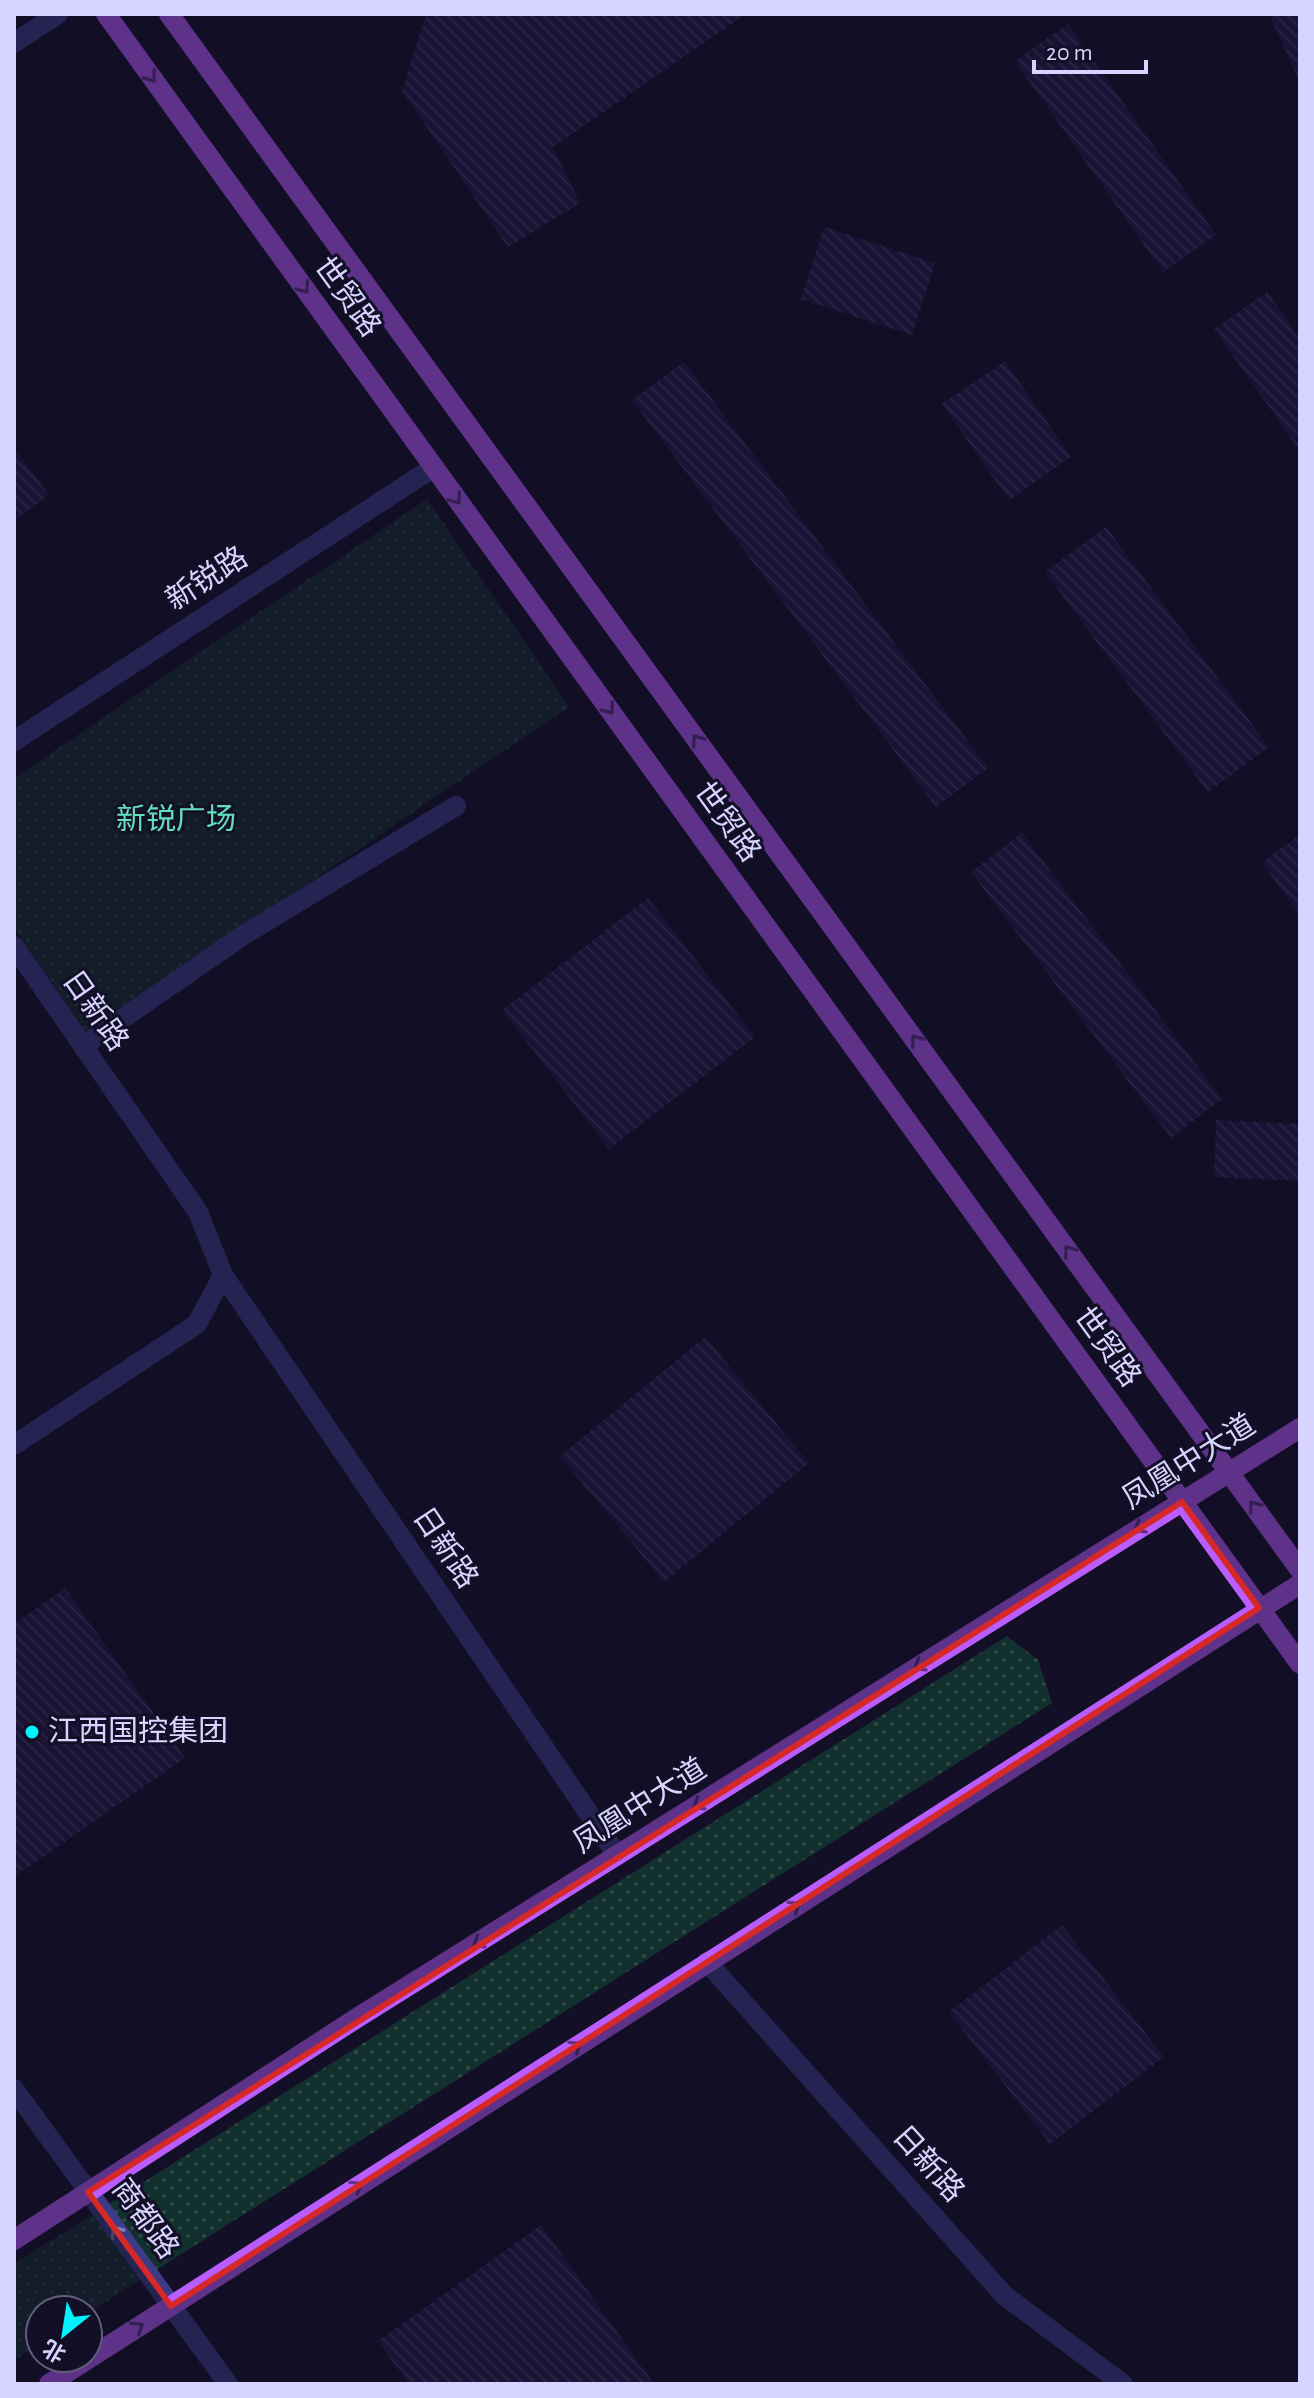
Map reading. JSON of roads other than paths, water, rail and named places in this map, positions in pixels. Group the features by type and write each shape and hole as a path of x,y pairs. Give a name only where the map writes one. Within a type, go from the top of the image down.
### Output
{"main road":[{"name":"世贸路","path":"106,14 1300,1664"},
{"name":"世贸路","path":"169,14 1300,1570"},
{"name":"凤凰中大道","path":"14,2240 360,2016 1300,1428"},
{"path":"49,2384 1300,1584"}],"street":[{"path":"14,43 58,14"},
{"name":"新锐路","path":"14,741 434,467"},
{"path":"83,1046 242,936 456,806"},
{"name":"日新路","path":"14,946 198,1212 223,1275 617,1855"},
{"path":"14,1445 197,1324 223,1275"},
{"name":"日新路","path":"707,1962 1005,2296 1123,2384"},
{"name":"商都路","path":"14,2089 228,2384"}],"place":[{"name":"江西国控集团","path":"32,1732"}],"park label":[{"name":"新锐广场","path":"176,820"}]}
